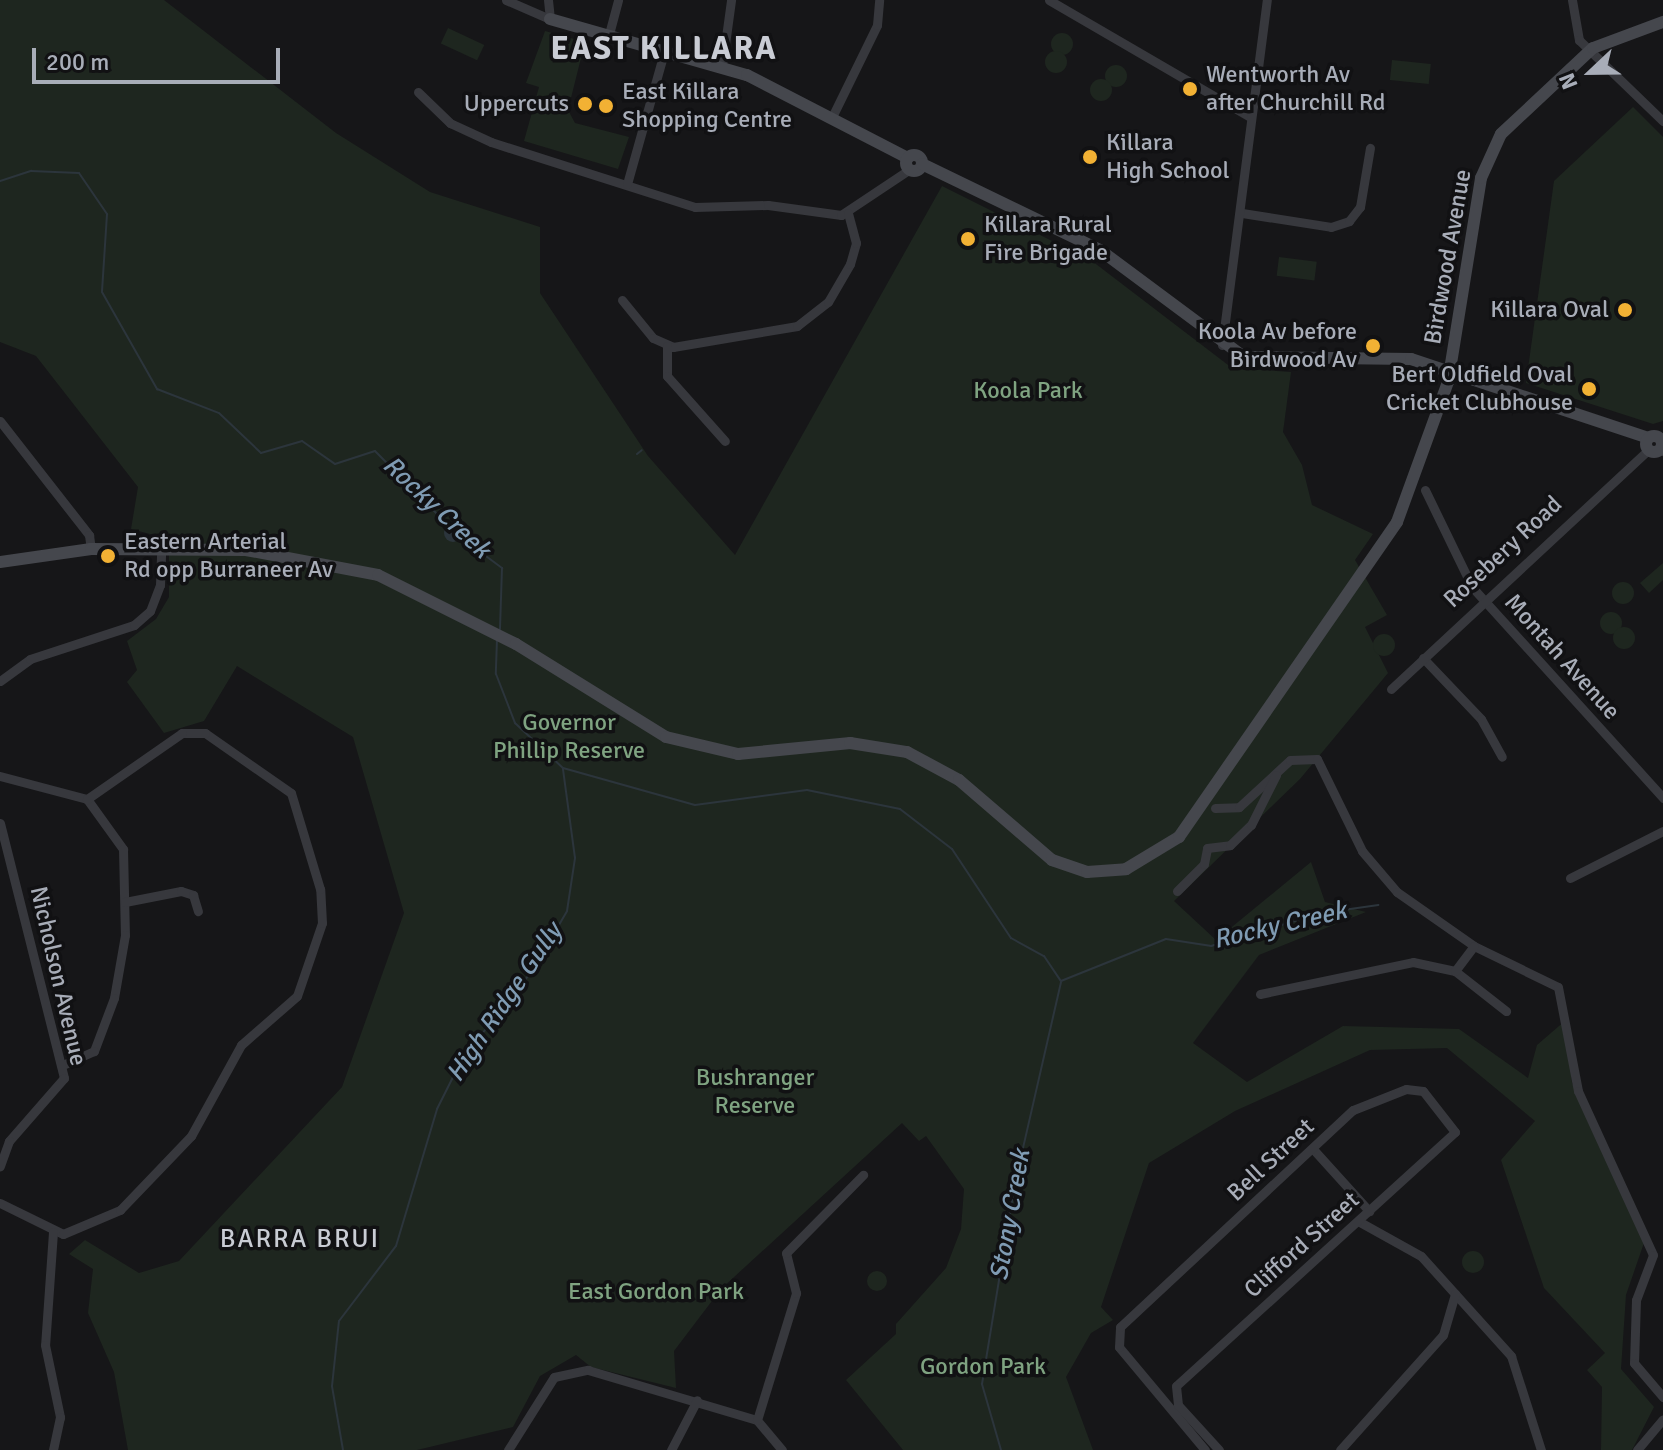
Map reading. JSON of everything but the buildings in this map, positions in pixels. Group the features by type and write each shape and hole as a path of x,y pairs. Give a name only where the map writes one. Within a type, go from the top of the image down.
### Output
{"main road":[{"path":"550,19 722,66 832,117 913,164 1100,250 1222,345 1251,359 1400,357 1657,444"},
{"path":"1593,48 1663,22"},
{"name":"Birdwood Avenue","path":"0,562 91,549 161,547 246,550 378,575 508,640 626,718 683,743 738,754 881,745 918,756 977,794 1048,867 1086,879 1128,876 1185,840 1240,746 1397,522 1450,372 1475,207 1491,151 1522,110 1593,48"}],"street":[{"path":"506,0 550,19 548,0"},
{"path":"609,34 618,0"},
{"path":"722,66 731,0"},
{"path":"832,117 877,25 879,0"},
{"path":"1049,0 1250,117"},
{"path":"1222,345 1242,213 1250,117 1267,0"},
{"path":"1572,0 1576,33 1663,121"},
{"path":"627,184 665,49"},
{"path":"418,92 450,123 491,142 695,207 848,213 913,164"},
{"path":"1242,213 1331,227 1349,221 1360,207 1370,148"},
{"path":"667,346 777,332 814,316 854,253 848,213"},
{"path":"622,300 667,346 667,376 725,441"},
{"path":"0,421 89,535 91,549"},
{"name":"Rosebery Road","path":"1391,689 1483,600 1657,444"},
{"name":"Montah Avenue","path":"1425,490 1483,600 1663,798"},
{"path":"0,681 30,659 134,625 150,611 160,585 161,547"},
{"path":"1423,658 1481,719 1502,757"},
{"path":"0,1203 53,1232 69,1233 120,1210 191,1136 241,1045 297,996 322,923 320,889 291,793 205,733 182,733 87,799"},
{"path":"1215,808 1239,807 1277,771 1304,757 1324,764 1362,851 1397,892 1474,946 1558,987 1578,1091 1653,1255 1636,1300 1634,1363 1663,1397"},
{"path":"1177,891 1204,864 1207,848 1230,845 1251,825 1277,771"},
{"path":"0,776 87,799 123,849 125,902 104,1025 86,1059 63,1065"},
{"name":"Nicholson Avenue","path":"0,823 63,1065 57,1093 9,1141 0,1166"},
{"path":"1570,878 1663,831"},
{"path":"125,902 181,891 193,895 198,911"},
{"path":"1455,971 1474,946"},
{"path":"1260,994 1413,962 1455,971 1506,1011"},
{"name":"Bell Street","path":"1205,1450 1119,1347 1120,1327 1353,1110 1406,1089 1431,1096 1455,1132"},
{"name":"Clifford Street","path":"1219,1450 1178,1405 1176,1386 1455,1132"},
{"path":"1313,1149 1369,1211"},
{"path":"757,1420 796,1293 786,1253 863,1175"},
{"path":"1358,1221 1421,1256 1511,1356 1538,1449"},
{"path":"53,1232 45,1345 60,1417 53,1450"},
{"path":"1340,1450 1443,1335 1455,1294"},
{"path":"508,1450 554,1377 588,1370 757,1420 782,1450"},
{"path":"671,1450 697,1400"},
{"path":"1637,1450 1663,1419"}],"green space":[{"path":"0,0 164,0 336,133 430,192 540,227 540,293 648,456 735,555 942,186 1092,261 1232,368 1291,372 1283,432 1302,465 1312,505 1373,534 1355,560 1387,615 1365,627 1388,673 1300,779 1174,901 1216,940 1311,862 1325,902 1366,912 1259,955 1193,1043 1247,1082 1343,1026 1459,1029 1528,1078 1537,1045 1566,1020 1572,1083 1646,1237 1626,1295 1621,1369 1654,1407 1632,1450 1601,1450 1602,1387 1587,1370 1605,1353 1544,1288 1501,1160 1535,1121 1447,1048 1370,1050 1235,1111 1149,1163 1101,1307 1113,1320 1091,1333 1066,1377 1093,1450 903,1450 846,1380 896,1334 896,1324 946,1268 961,1229 964,1189 926,1136 919,1141 902,1123 721,1289 674,1351 676,1388 591,1367 576,1355 540,1376 513,1427 417,1450 128,1450 114,1372 88,1313 93,1269 69,1254 85,1240 139,1273 179,1261 342,1087 404,913 353,737 237,666 204,721 164,733 127,682 137,670 127,641 156,619 169,597 169,539 131,529 138,487 36,356 0,342"},
{"path":"448,28 484,45 477,60 441,43"},
{"path":"545,31 585,42 568,110 575,123 629,137 618,169 524,141 539,87 526,83"},
{"path":"1062,33 1070,36 1073,44 1070,52 1062,55 1054,52 1051,44 1054,36"},
{"path":"1056,51 1064,54 1067,62 1064,70 1056,73 1048,70 1045,62 1048,54"},
{"path":"1392,60 1431,64 1429,84 1390,80"},
{"path":"1116,65 1124,68 1127,76 1124,84 1116,87 1108,84 1105,76 1108,68"},
{"path":"1101,79 1109,82 1112,90 1109,98 1101,101 1093,98 1090,90 1093,82"},
{"path":"1633,107 1663,137 1663,421 1653,424 1526,383 1554,181"},
{"path":"1279,257 1317,262 1314,280 1277,276"},
{"path":"1663,563 1663,580 1649,593 1640,583"},
{"path":"1623,582 1631,585 1634,593 1631,601 1623,604 1615,601 1612,593 1615,585"},
{"path":"1611,612 1619,615 1622,623 1619,631 1611,634 1603,631 1600,623 1603,615"},
{"path":"1624,627 1632,630 1635,638 1632,646 1624,649 1616,646 1613,638 1616,630"},
{"path":"1384,634 1392,637 1395,645 1392,653 1384,656 1376,653 1373,645 1376,637"},
{"path":"1473,1251 1481,1254 1484,1262 1481,1270 1473,1273 1465,1270 1462,1262 1465,1254"},
{"path":"877,1271 884,1274 887,1281 884,1288 877,1291 870,1288 867,1281 870,1274"}],"shaded area":[{"path":"453,524 462,533 453,542 444,533"}],"waterway":[{"name":"Rocky Creek","path":"0,181 31,171 79,173 107,214 102,292 157,389 219,413 261,453 302,441 335,464 375,451 450,527"},
{"path":"637,454 642,450"},
{"name":"Rocky Creek","path":"463,539 502,568 500,629"},
{"name":"Rocky Creek","path":"497,639 496,674 515,723 563,768 695,805 807,790 900,809 952,849 1011,938 1044,956 1061,981 1166,939 1211,946 1322,913 1378,905"},
{"name":"High Ridge Gully","path":"343,1450 332,1386 339,1321 396,1246 437,1109 462,1059 532,971 567,911 575,858 563,769"},
{"name":"Stony Creek","path":"1001,1450 982,1384 1015,1183 1061,982"}],"place":[{"name":"Wentworth Av after Churchill Rd","path":"1190,89"},
{"name":"Uppercuts","path":"585,104"},
{"name":"East Killara Shopping Centre","path":"606,106"},
{"name":"Killara High School","path":"1090,157"},
{"name":"Killara Rural Fire Brigade","path":"968,239"},
{"name":"Killara Oval","path":"1625,310"},
{"name":"Koola Av before Birdwood Av","path":"1373,346"},
{"name":"Bert Oldfield Oval Cricket Clubhouse","path":"1589,389"},
{"name":"Eastern Arterial Rd opp Burraneer Av","path":"108,556"}],"district":[{"name":"EAST KILLARA","path":"664,49"},
{"name":"BARRA BRUI","path":"300,1240"}],"park label":[{"name":"Koola Park","path":"1028,391"},
{"name":"Governor Phillip Reserve","path":"569,737"},
{"name":"Bushranger Reserve","path":"755,1092"},
{"name":"East Gordon Park","path":"656,1292"},
{"name":"Gordon Park","path":"983,1367"}]}
